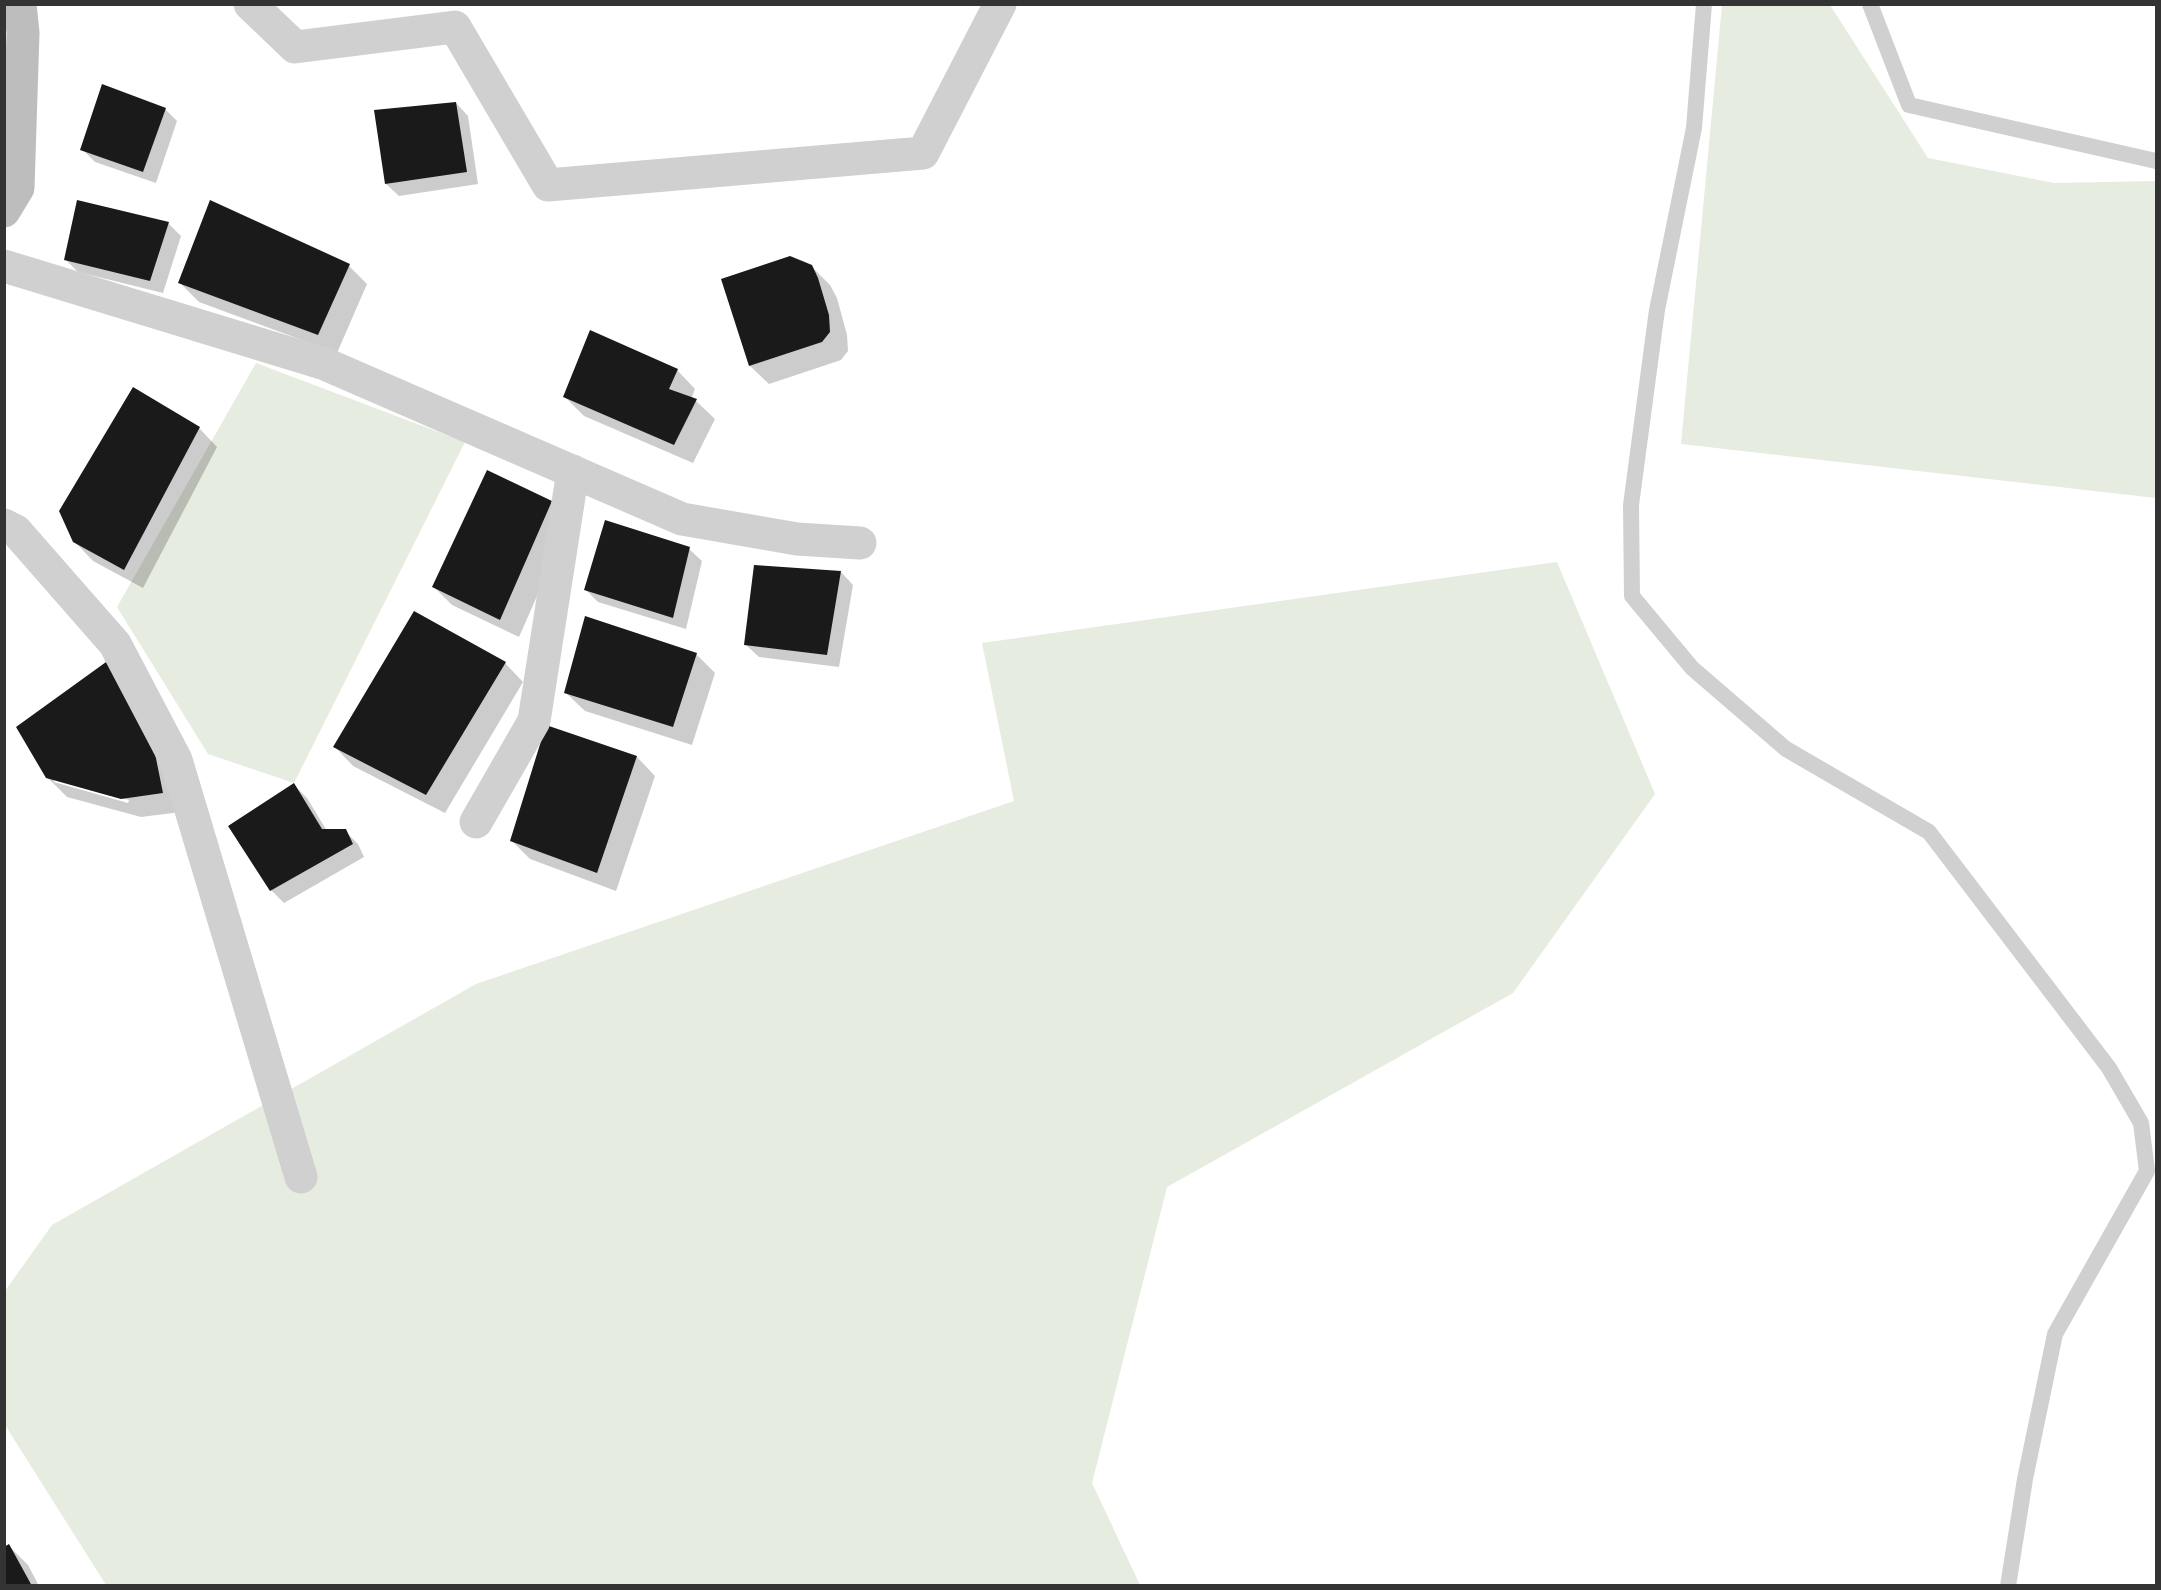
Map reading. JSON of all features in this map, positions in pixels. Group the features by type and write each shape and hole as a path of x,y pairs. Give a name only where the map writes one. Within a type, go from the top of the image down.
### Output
{"street":[{"path":"4,211 18,188 22,33 20,4"},
{"path":"250,4 295,47 455,27 548,185 923,153 1000,4"},
{"path":"4,266 325,364 682,519 797,539 860,543"},
{"path":"476,822 534,721 573,471"},
{"path":"4,525 16,531 115,644 176,760 301,1177"}],"lane":[{"path":"1704,4 1694,128 1657,310 1631,505 1632,596 1692,668 1786,748 1929,832 2109,1068 2141,1123 2147,1171 2055,1334 2025,1479 2007,1586"},
{"path":"1870,4 1909,105 2157,161"}],"shaded area":[{"path":"1722,5 1830,5 1928,158 2054,183 2156,181 2156,498 1681,444"},
{"path":"256,363 465,442 294,783 208,754 117,607"},
{"path":"1557,562 1655,794 1513,993 1167,1187 1092,1483 1140,1585 106,1585 5,1425 5,1291 52,1225 476,984 1014,801 982,643"}],"building":[{"path":"102,84 166,108 143,172 80,150"},
{"path":"456,102 467,172 385,184 374,110"},
{"path":"77,200 169,222 150,281 64,260"},
{"path":"210,200 350,264 318,335 178,283"},
{"path":"790,256 812,265 829,315 830,332 822,342 749,366 721,279"},
{"path":"590,330 678,369 669,389 697,399 674,445 563,397"},
{"path":"133,387 200,427 124,570 73,542 59,511"},
{"path":"487,470 552,501 500,620 432,587"},
{"path":"605,520 690,547 673,618 584,590"},
{"path":"754,565 841,571 827,655 744,645"},
{"path":"414,611 506,662 426,795 333,747"},
{"path":"585,616 697,653 673,727 564,693"},
{"path":"113,657 144,699 163,793 121,799 46,778 16,727"},
{"path":"546,725 637,756 597,873 510,841"},
{"path":"294,783 322,829 346,829 353,844 270,891 228,826"},
{"path":"9,1544 32,1586 4,1586 4,1547"}]}
